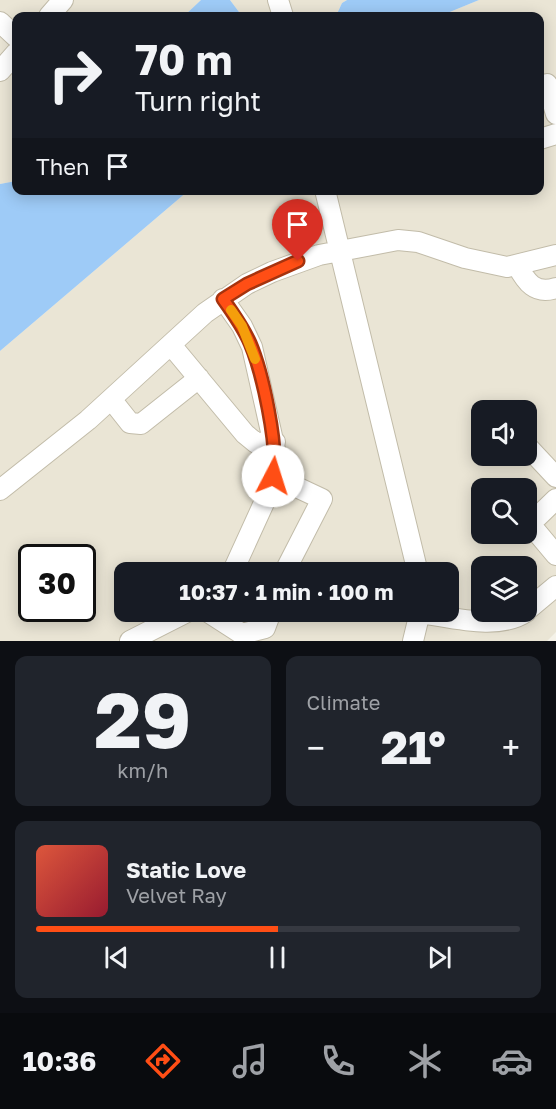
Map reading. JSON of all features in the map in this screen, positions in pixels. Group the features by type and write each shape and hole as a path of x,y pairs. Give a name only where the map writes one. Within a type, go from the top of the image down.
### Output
{"street":[{"path":"52,12 63,0"},
{"path":"0,22 12,33"},
{"path":"0,71 12,58"},
{"path":"544,85 547,84 556,114"},
{"path":"326,195 415,562"},
{"path":"0,490 111,399 223,299 272,272 340,249 388,241 418,242 494,265 517,265 556,255"},
{"path":"517,265 527,283 536,289 556,288"},
{"path":"223,299 242,326 252,346 275,442 273,476 268,495 237,562"},
{"path":"171,345 245,434 256,443 275,442"},
{"path":"111,399 130,423 141,424 199,378"},
{"path":"537,457 556,477"},
{"path":"273,476 322,499 290,562"},
{"path":"556,499 530,524 556,555"},
{"path":"537,602 556,586"},
{"path":"130,641 167,622"},
{"path":"223,622 242,634 265,628 267,622"},
{"path":"413,641 418,622"}],"shaded area":[{"path":"0,0 201,0 188,12 12,12 12,182 0,184"},
{"path":"230,0 347,0 342,3 338,12 239,12"},
{"path":"479,0 556,0 556,632 547,641 0,641 0,351 183,195 544,195 544,12 450,12"}],"water":[{"path":"201,0 230,0 239,12 188,12"},
{"path":"347,0 479,0 450,12 338,12 342,3"},
{"path":"12,182 12,195 183,195 0,351 0,184"}],"slow traffic":[{"path":"231,310 252,346 255,359"}],"route":[{"path":"273,476 275,442 252,346 242,326 223,299 247,284 298,261"}]}
